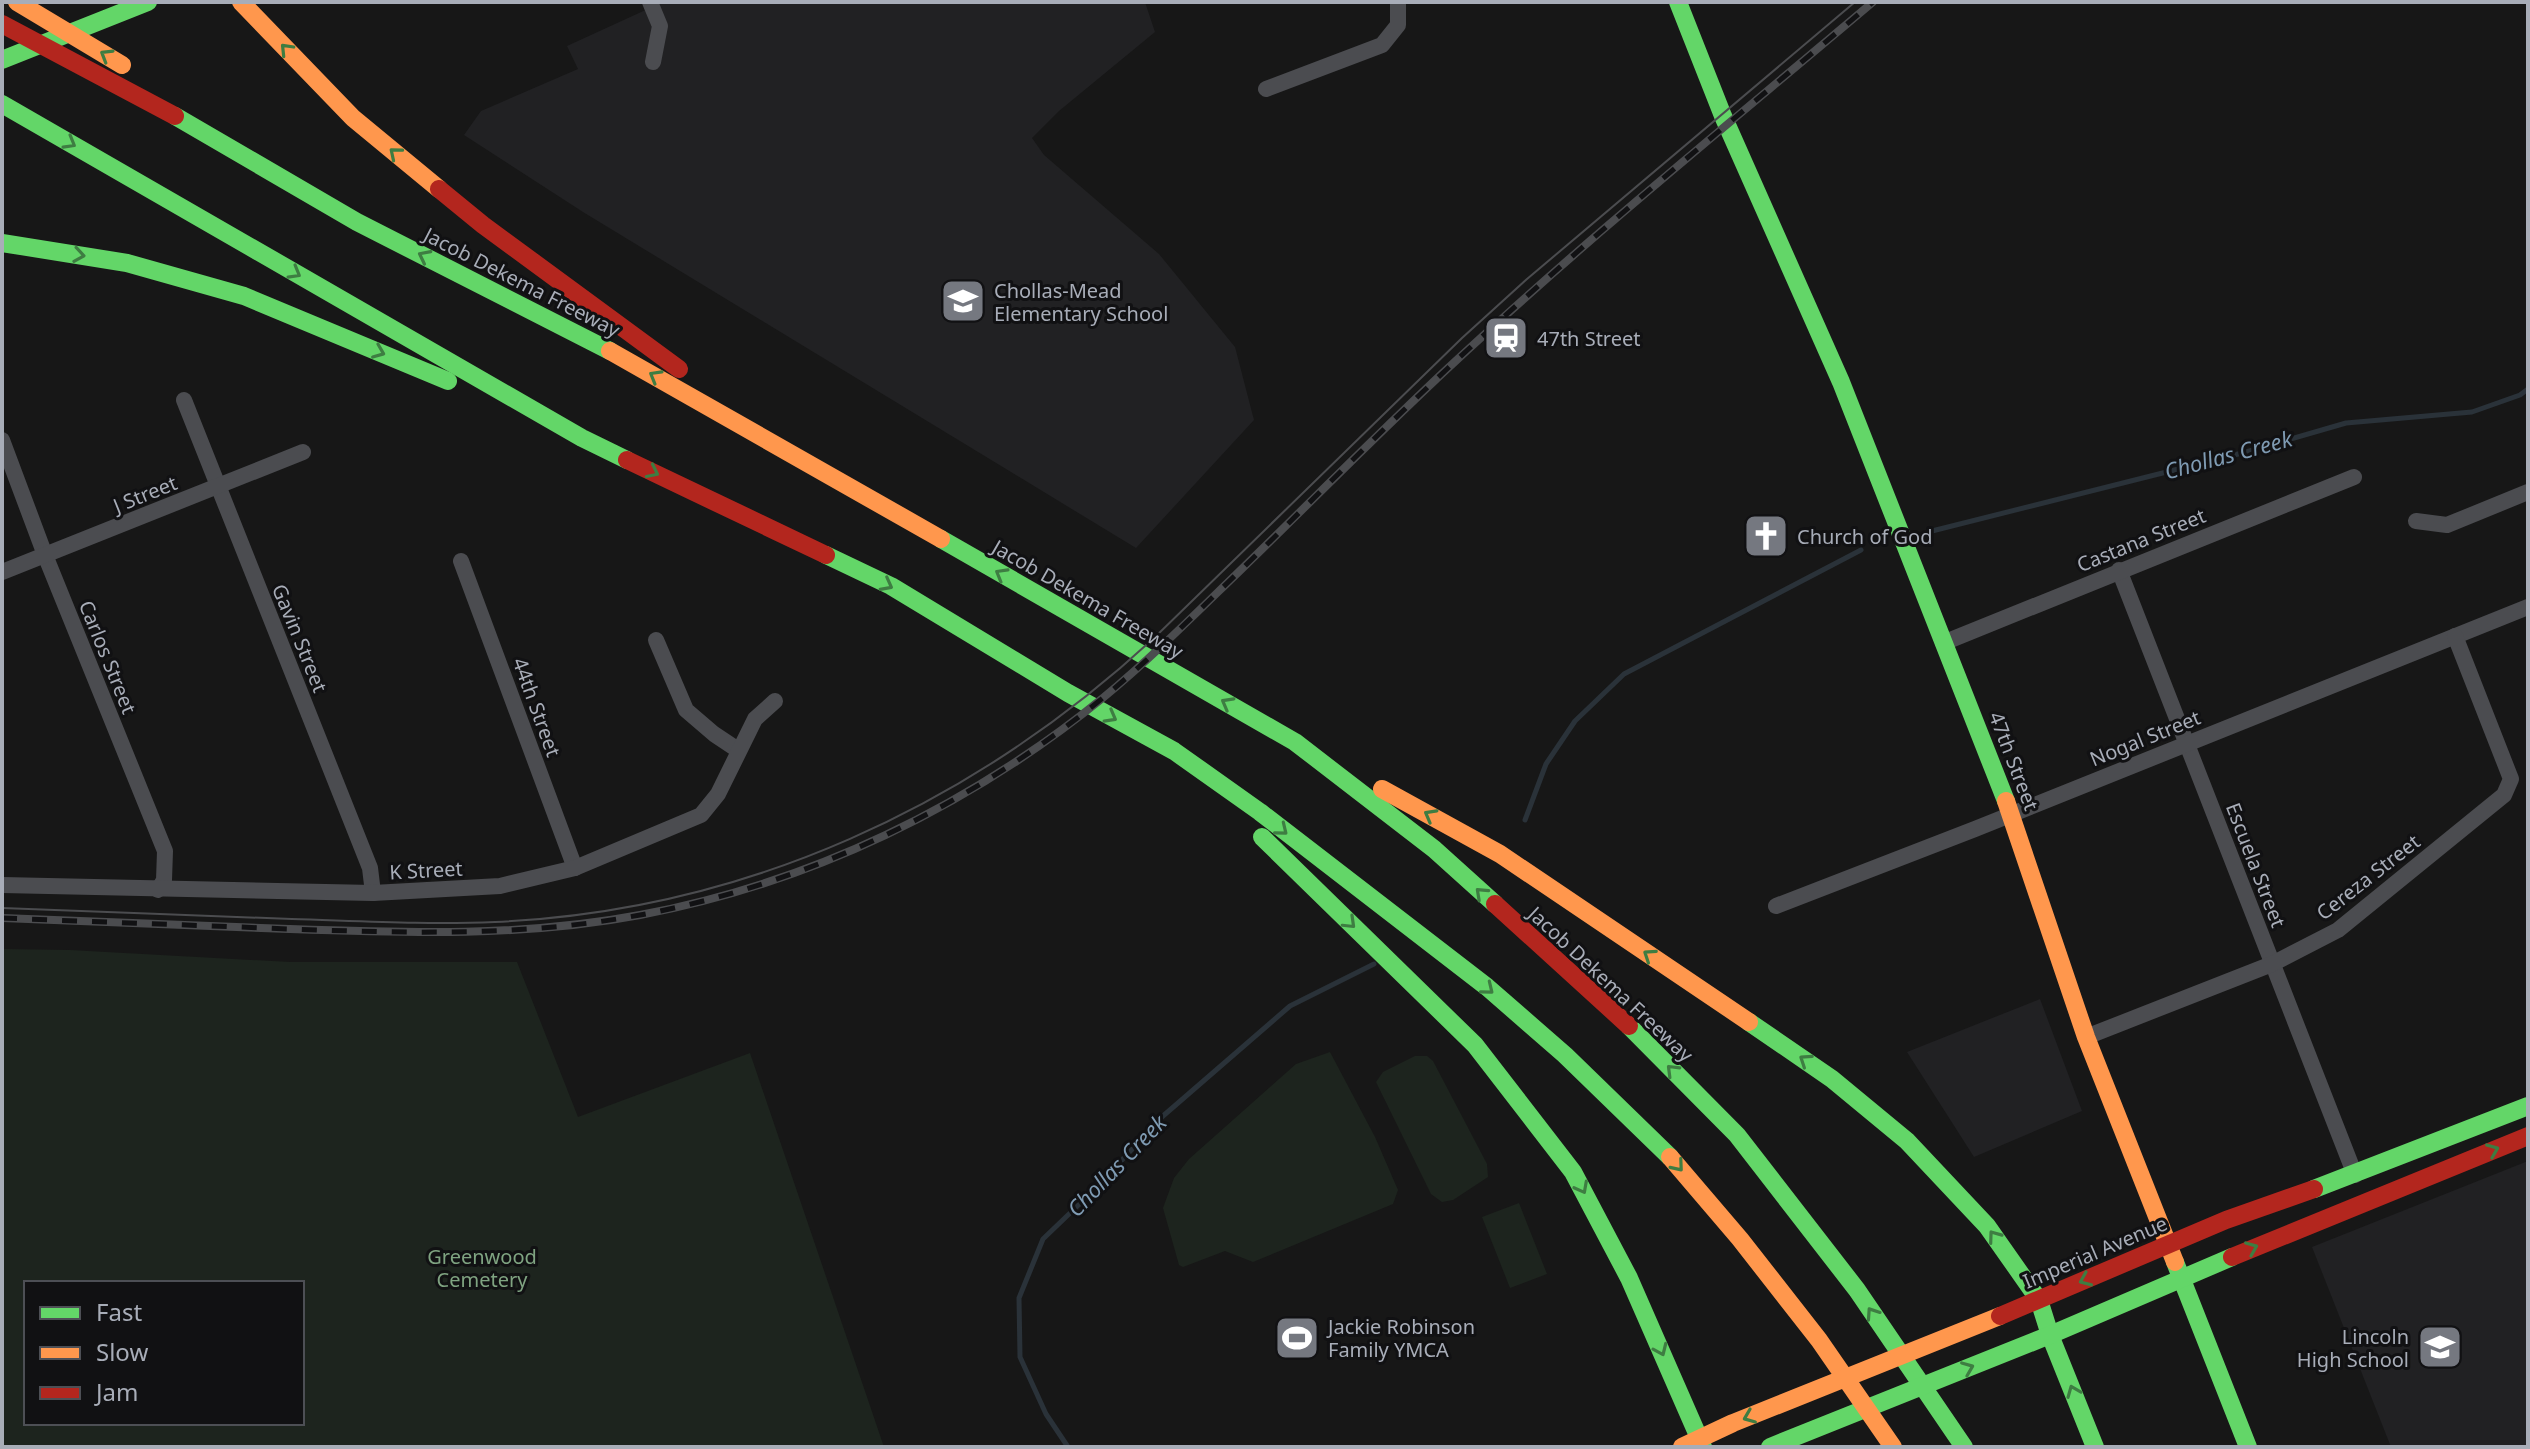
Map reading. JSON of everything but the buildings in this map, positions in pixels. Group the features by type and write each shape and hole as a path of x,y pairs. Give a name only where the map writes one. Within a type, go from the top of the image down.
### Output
{"main road":[{"path":"17,2 147,80 357,222"},
{"path":"2,60 148,2"},
{"path":"241,2 353,118 483,225 819,471"},
{"name":"47th Street","path":"1678,2 1723,116 1841,382 2011,813 2086,1037 2248,1447"},
{"name":"Jacob Dekema Freeway","path":"2,24 175,116 357,222 634,363 1295,742 1434,849 1628,1025 1737,1135 1857,1290 1964,1447"},
{"path":"2,104 582,438"},
{"path":"2,243 127,263 244,296 582,438 891,586 1068,693 1174,751 1260,812 1487,987 1565,1055 1661,1146 1740,1239 1819,1340 1893,1447"},
{"path":"1295,742 1500,854 1832,1079 1907,1141 1987,1226 2039,1300 2095,1447"},
{"path":"1174,751 1475,1045 1538,1124 1573,1172 1629,1278 1702,1443"},
{"name":"Imperial Avenue","path":"1682,1447 1702,1443 1799,1396 1980,1325 2226,1220 2355,1175 2528,1106"},
{"path":"1770,1447 2000,1356 2180,1278 2528,1136"}],"street":[{"path":"650,2 660,26 653,62"},
{"path":"1266,89 1382,45 1398,25 1398,2"},
{"name":"Gavin Street","path":"184,400 370,868 373,893"},
{"name":"Carlos Street","path":"2,440 45,555 165,851 164,880 158,890"},
{"name":"J Street","path":"2,572 303,452"},
{"name":"Castana Street","path":"1943,643 2354,477"},
{"path":"2416,521 2447,525 2528,492"},
{"name":"44th Street","path":"461,561 575,868"},
{"name":"Escuela Street","path":"2119,570 2355,1175"},
{"name":"Nogal Street","path":"1776,906 2528,607"},
{"name":"Cereza Street","path":"2086,1037 2272,964 2338,930 2504,795 2511,779 2455,636"},
{"path":"656,640 686,710 738,750"},
{"name":"K Street","path":"2,885 373,893 500,886 575,868 701,815 718,794 755,719 775,701"}],"shaded area":[{"name":"Chollas-Mead Elementary School","path":"663,2 1145,2 1155,32 1059,111 1032,138 1044,155 1159,254 1235,347 1254,420 1136,548 583,212 464,135 481,111 578,69 567,46"},
{"path":"2040,999 2082,1111 1974,1157 1907,1052"},
{"name":"Lincoln High School","path":"2528,1161 2528,1447 2391,1447 2312,1247"}],"green space":[{"name":"Greenwood Cemetery","path":"2,949 290,962 517,962 578,1117 750,1053 884,1447 2,1447"},
{"path":"1330,1052 1375,1137 1398,1190 1393,1204 1253,1262 1225,1251 1183,1267 1179,1265 1163,1208 1174,1178 1189,1159 1296,1064"},
{"path":"1415,1056 1427,1056 1433,1061 1487,1164 1488,1177 1453,1200 1442,1202 1431,1194 1376,1082 1383,1072"},
{"path":"1519,1203 1547,1274 1510,1288 1482,1217"}],"waterway":[{"name":"Chollas Creek","path":"1928,532 2246,452 2346,423 2472,412 2520,395 2528,389"},
{"path":"1525,820 1546,764 1575,721 1624,674 1861,550"},
{"name":"Chollas Creek","path":"1068,1447 1046,1414 1020,1357 1019,1298 1043,1239 1163,1116 1290,1006 1374,964"}],"tram line":[{"path":"2,908 393,922 495,922 588,914 678,897 765,872 850,839 931,799 1009,752 1084,698 1154,638 1462,338 1527,279 1855,2"}],"railway":[{"path":"2,918 377,932 465,932 552,927 640,915 704,901 827,861 886,835 999,773 1104,697 1176,632 1499,321 1873,2"}],"traffic: fast":[{"path":"2,60 148,2"},
{"path":"1678,2 1723,116 1841,382 2006,801"},
{"path":"2,104 582,438 627,460"},
{"path":"175,116 357,222 610,351"},
{"path":"2,243 127,263 244,296 448,381"},
{"path":"941,539 1295,742 1434,849 1495,904"},
{"path":"826,555 891,586 1068,693 1174,751 1260,812 1487,987 1565,1055 1670,1157"},
{"path":"1262,837 1475,1045 1573,1172 1629,1278 1703,1447"},
{"path":"1749,1022 1832,1079 1907,1141 1987,1226 2039,1300 2095,1447"},
{"path":"1629,1026 1737,1135 1857,1290 1964,1447"},
{"path":"2314,1189 2528,1106"},
{"path":"1770,1447 2050,1335 2232,1257"},
{"path":"2175,1262 2248,1447"}],"traffic: slow":[{"path":"17,2 122,65"},
{"path":"241,2 353,118 439,189"},
{"path":"610,351 941,539"},
{"path":"1382,789 1500,854 1749,1022"},
{"path":"2006,801 2086,1037 2175,1262"},
{"path":"1670,1157 1740,1239 1819,1340 1893,1447"},
{"path":"1682,1447 1733,1423 2000,1316"}],"traffic: jam":[{"path":"2,24 175,116"},
{"path":"439,189 679,369"},
{"path":"627,460 826,555"},
{"path":"1495,904 1629,1026"},
{"path":"2232,1257 2528,1136"},
{"path":"2000,1316 2226,1220 2314,1189"}],"place":[{"name":"Chollas-Mead Elementary School","path":"963,301"},
{"name":"47th Street","path":"1506,338"},
{"name":"Church of God","path":"1766,536"},
{"name":"Jackie Robinson Family YMCA","path":"1297,1338"},
{"name":"Lincoln High School","path":"2440,1347"}]}
